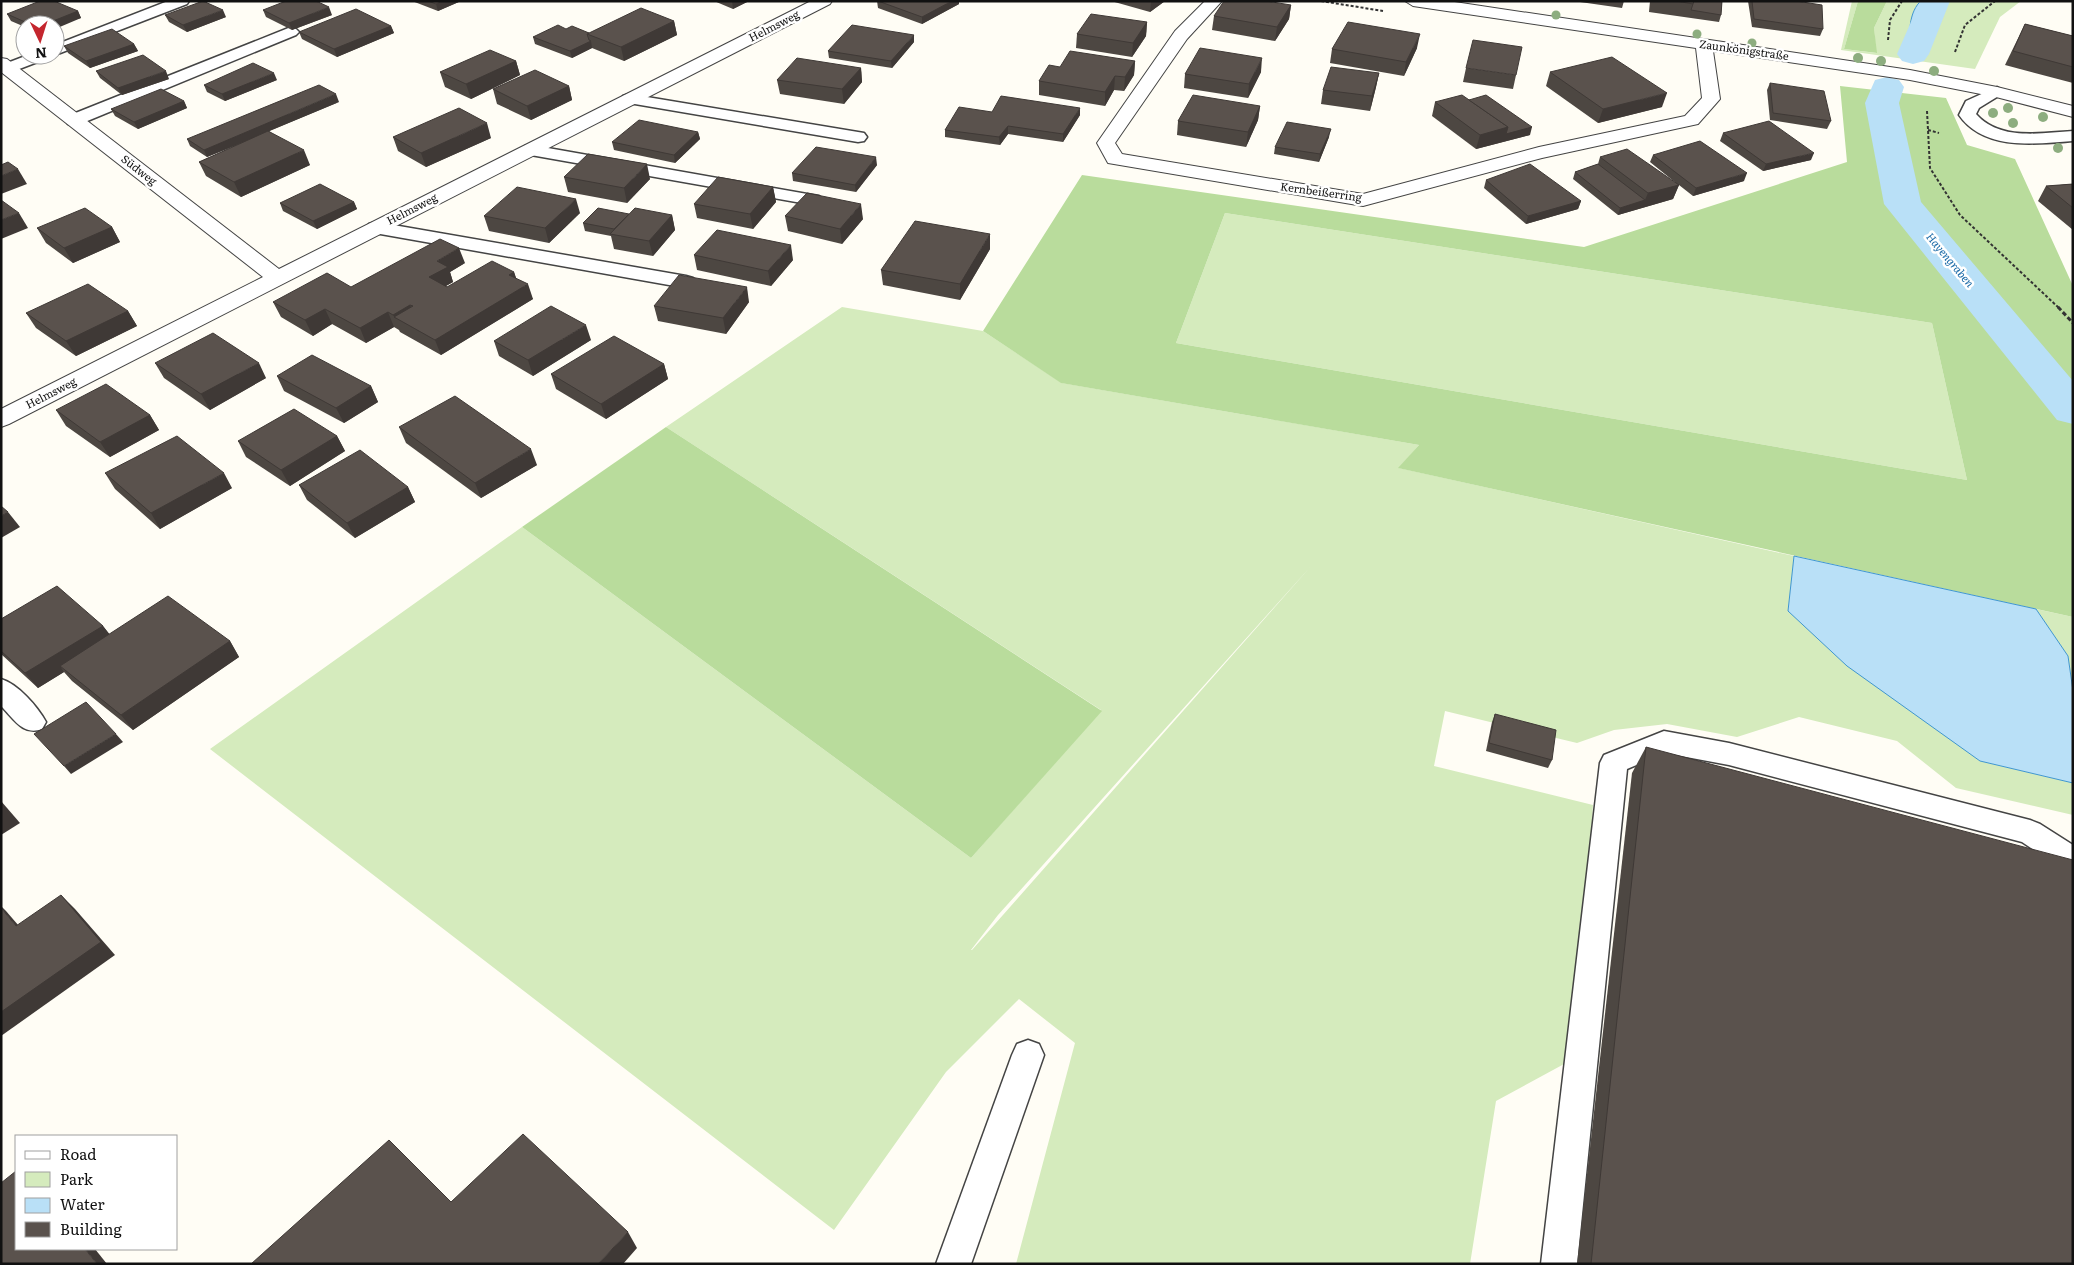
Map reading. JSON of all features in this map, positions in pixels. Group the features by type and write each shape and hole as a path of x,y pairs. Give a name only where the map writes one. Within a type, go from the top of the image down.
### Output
{"street":[{"name":"Helmsweg","path":"1,419 824,1"},
{"name":"Kernbeißerring","path":"1214,1 1181,35 1106,142 1115,159 1363,200 1538,153 1691,120 1711,99 1704,44"},
{"name":"Zaunkönigstraße","path":"1413,1 1910,75 1997,92 2073,112"},
{"name":"Südweg","path":"4,66 277,278"}],"lane":[{"path":"65,46 182,1"},
{"path":"74,120 291,32"},
{"path":"1997,92 1972,105 1967,116 1973,124 1985,132 2010,137 2073,136"},
{"path":"629,99 858,137"},
{"path":"531,150 814,200"},
{"path":"402,214 530,243 668,269"},
{"path":"376,228 686,282"},
{"path":"1,689 33,722"},
{"path":"1559,1264 1614,763 1664,742 1729,754 2030,832 2073,860"},
{"path":"953,1264 1028,1055"}],"path":[{"path":"1902,1 1890,20 1886,51 1888,59 1910,75 1911,85 1926,102 1930,168 1960,215 2046,294 2073,323"},
{"path":"1933,79 1951,63 1965,25 1995,1"}],"green space":[{"path":"1852,1 1858,1 1844,49 1876,53 1874,28 1887,1 1921,1 1912,15 1912,44 1931,32 1944,1 2021,1 2000,17 1975,69 1841,50"},
{"path":"1858,1 1887,1 1874,28 1877,53 1844,49"},
{"path":"1840,86 1946,98 1967,145 2015,159 2073,286 2073,617 1398,468 1419,445 1061,383 983,331 1082,175 1584,247 1847,162","holes":["1225,213 1932,323 1967,480 1176,343"]},
{"path":"1225,213 1932,323 1967,480 1176,343"},
{"path":"842,307 983,331 1062,383 1419,445 1399,468 1794,556 1788,611 1980,761 2073,783 2073,815 1956,788 1897,741 1799,717 1737,737 1667,724 1614,730 1577,743 1445,711 1434,766 1593,805 1577,1057 1496,1101 1470,1264 1016,1264 1075,1043 1019,999 946,1072 834,1230 210,749 522,527 971,858 1101,710 666,427","holes":["1312,565 972,950 998,915"]},
{"path":"666,427 1102,711 971,858 522,527"},
{"path":"2036,609 2073,617 2073,691 2068,656"}],"water":[{"path":"1921,1 1944,1 1939,20 1922,47 1913,46 1910,35 1912,16"},
{"path":"1794,556 2036,609 2068,656 2073,691 2073,783 1980,761 1847,666 1788,611"}],"building":[{"path":"40,1 54,1 78,11 65,16 15,15 15,18 7,14"},
{"path":"203,1 223,10 183,25 165,15"},
{"path":"286,1 316,1 329,7 289,23 263,10"},
{"path":"428,1 443,1 436,4"},
{"path":"878,1 952,1 922,17"},
{"path":"1224,1 1266,1 1291,5 1277,27 1214,16"},
{"path":"1676,1 1694,1 1693,4"},
{"path":"1694,1 1722,1 1721,15 1691,10"},
{"path":"1752,1 1796,1 1822,5 1823,29 1754,19"},
{"path":"641,8 674,21 621,47 587,34"},
{"path":"356,9 391,26 334,49 299,32"},
{"path":"1091,14 1147,22 1133,43 1077,34"},
{"path":"1348,22 1420,34 1406,62 1332,49"},
{"path":"2025,24 2073,36 2073,67 2013,51"},
{"path":"558,25 566,29 572,26 589,33 587,34 591,41 570,51 533,37"},
{"path":"852,25 914,35 891,61 828,51"},
{"path":"112,29 134,44 86,61 65,46"},
{"path":"1473,40 1522,47 1516,75 1466,68"},
{"path":"1200,48 1262,58 1249,84 1185,74"},
{"path":"490,50 516,61 466,84 440,72"},
{"path":"1070,51 1135,61 1125,77 1115,76 1105,92 1039,81 1049,65 1060,67"},
{"path":"143,55 166,71 118,88 96,71"},
{"path":"1612,57 1667,93 1603,109 1550,72"},
{"path":"797,58 861,68 842,89 777,80"},
{"path":"253,63 274,73 222,94 204,85"},
{"path":"1331,67 1379,73 1372,96 1323,90"},
{"path":"535,70 569,86 527,106 493,89"},
{"path":"1770,83 1824,91 1831,121 1773,113"},
{"path":"319,85 336,94 204,150 187,139"},
{"path":"161,89 184,101 134,122 111,109"},
{"path":"1193,95 1260,106 1248,132 1178,121"},
{"path":"1462,95 1508,127 1480,135 1435,102"},
{"path":"1486,95 1532,127 1506,134 1508,127 1469,100"},
{"path":"1001,96 1080,108 1063,134 1008,126 999,137 945,130 959,107 992,112"},
{"path":"459,108 487,123 421,153 393,137"},
{"path":"639,120 698,132 674,155 612,142"},
{"path":"1769,121 1814,153 1766,164 1723,133"},
{"path":"1287,122 1331,129 1320,154 1275,147"},
{"path":"268,131 304,150 234,182 199,162"},
{"path":"1700,141 1747,173 1696,188 1653,155"},
{"path":"816,147 876,157 855,185 792,173"},
{"path":"1627,149 1679,185 1648,193 1600,157"},
{"path":"588,154 647,164 624,188 564,177"},
{"path":"8,162 18,169 1,176 1,165"},
{"path":"1530,164 1581,201 1528,216 1486,180"},
{"path":"1598,164 1645,200 1620,208 1575,172"},
{"path":"718,177 773,187 750,214 694,204"},
{"path":"320,184 354,202 313,221 280,203"},
{"path":"2073,184 2073,208 2046,186"},
{"path":"517,187 576,199 545,228 484,216"},
{"path":"807,193 861,204 840,229 785,216"},
{"path":"1,200 19,213 1,220"},
{"path":"85,208 112,227 64,248 37,228"},
{"path":"598,208 629,214 614,229 583,223"},
{"path":"635,208 672,215 649,241 610,234"},
{"path":"915,221 990,234 960,284 881,270"},
{"path":"717,230 791,245 768,271 694,255"},
{"path":"440,239 459,248 437,261 448,267 429,277 447,287 492,261 514,272 509,275 528,284 435,340 394,317 413,306 410,305 393,315 388,312 360,328 325,309 305,320 273,302 327,273 351,287"},
{"path":"679,275 747,287 723,318 654,306"},
{"path":"88,284 128,311 66,341 26,313"},
{"path":"551,306 586,325 528,360 494,341"},
{"path":"213,333 259,363 201,394 155,363"},
{"path":"614,336 664,364 601,404 551,374"},
{"path":"312,355 371,386 336,408 277,376"},
{"path":"106,384 150,415 100,442 56,410"},
{"path":"455,396 531,449 475,483 399,427"},
{"path":"294,409 337,436 281,470 238,441"},
{"path":"177,436 224,473 151,513 105,473"},
{"path":"360,450 408,487 347,523 299,485"},
{"path":"1,506 8,512 1,516"},
{"path":"57,586 103,626 25,673 1,651 1,619"},
{"path":"168,596 230,641 121,715 60,666"},
{"path":"86,702 116,734 64,766 34,734"},
{"path":"1495,714 1556,730 1552,760 1489,743"},
{"path":"1646,747 2073,860 2073,1264 1591,1264"},
{"path":"61,895 101,942 1,1012 1,908 16,926"},
{"path":"523,1134 628,1232 598,1264 251,1264 389,1140 451,1202"},
{"path":"15,1172 15,1250 86,1250 97,1264 1,1264 1,1183"}],"waterway":[{"name":"Hayengraben","path":"1913,54 1935,1"},
{"name":"Hayengraben","path":"1887,87 1882,103 1903,204 2073,410"}]}
